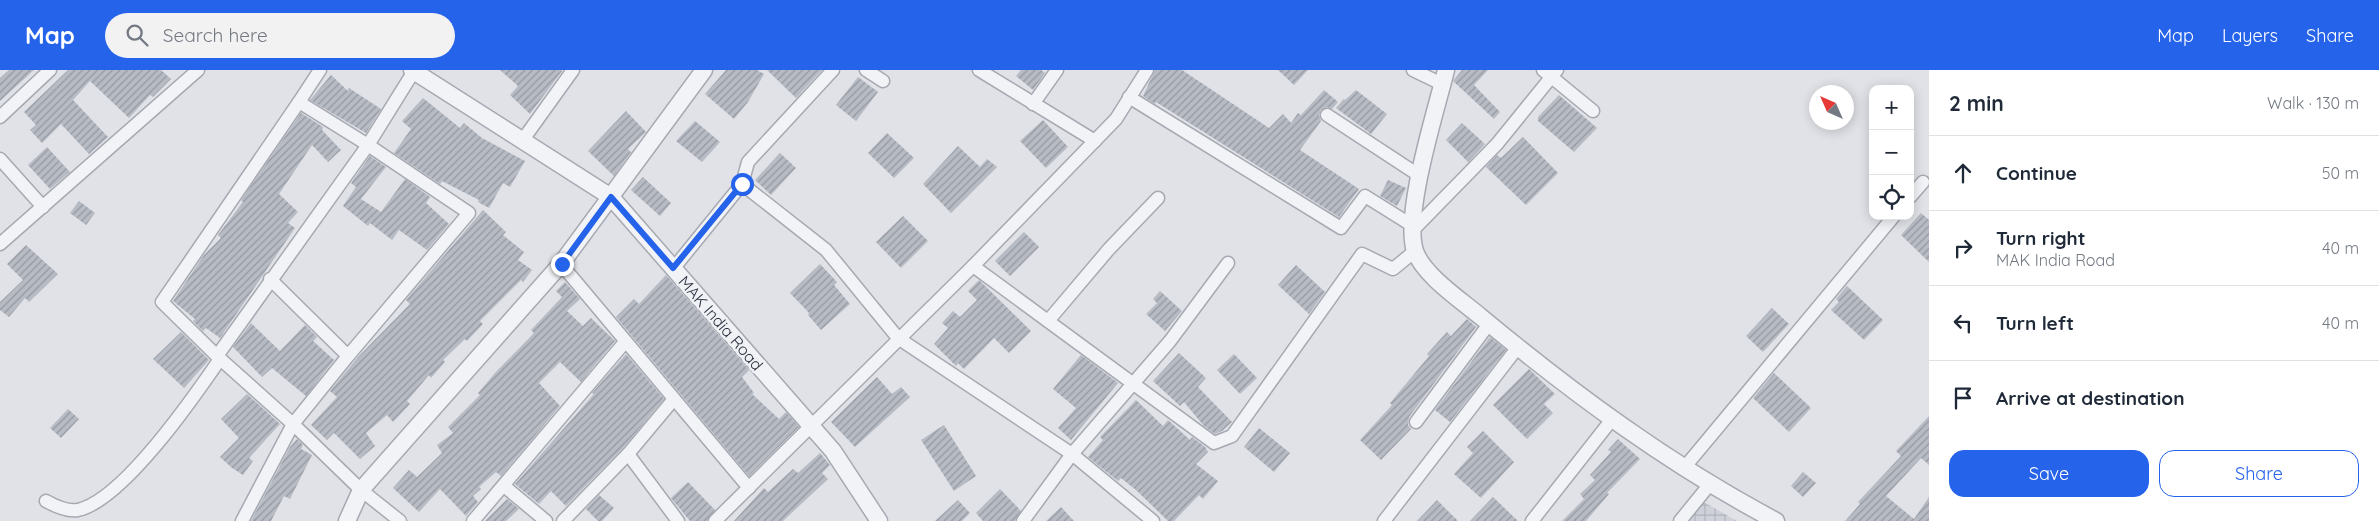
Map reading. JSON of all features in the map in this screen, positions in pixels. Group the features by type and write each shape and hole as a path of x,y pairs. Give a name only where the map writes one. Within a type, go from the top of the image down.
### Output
{"street":[{"path":"0,117 50,70"},
{"path":"0,244 198,70"},
{"path":"320,70 162,302 218,358 294,424 361,490 400,521"},
{"path":"522,140 573,70"},
{"path":"347,521 361,490 562,264 704,70"},
{"path":"673,268 742,184 748,162 833,70"},
{"path":"866,70 883,82"},
{"path":"979,70 1095,141"},
{"path":"1034,104 1057,70"},
{"path":"715,521 898,338 973,266 1095,141 1116,119 1147,70"},
{"path":"1413,70 1444,77 1412,214 1415,251 1434,278 1548,372 1684,468 1776,521"},
{"path":"46,501 56,507 78,510 100,500 137,465 181,415 270,280 368,145 413,71"},
{"name":"MAK India Road","path":"413,71 611,197 833,451 880,521"},
{"path":"1413,228 1498,144 1550,72 1593,111"},
{"path":"1129,97 1341,228 1365,196 1413,228"},
{"path":"242,521 294,424 348,356 469,213 368,145 299,102"},
{"path":"1327,115 1420,176"},
{"path":"0,159 43,207"},
{"path":"1914,192 1923,182"},
{"path":"742,184 826,250 898,338 1072,454 1152,521"},
{"path":"1048,320 1109,249 1158,198"},
{"path":"1684,468 1891,220"},
{"path":"973,266 1134,382 1214,443 1232,436 1362,254 1394,269 1415,251"},
{"path":"1023,521 1072,454 1170,342 1228,263"},
{"path":"562,264 625,342 749,488"},
{"path":"270,280 348,356"},
{"path":"1416,422 1489,324"},
{"path":"473,521 625,342"},
{"path":"1384,521 1518,347"},
{"path":"563,521 628,454 674,399"},
{"path":"1532,521 1614,418"},
{"path":"628,454 678,521"},
{"path":"1680,521 1710,484"},
{"path":"504,486 546,521"}],"shaded area":[{"path":"1702,501 1737,521 1686,521"}],"building":[{"path":"9,70 34,70 0,101 0,78"},
{"path":"68,70 161,70 171,79 153,97 150,95 129,118 90,81 73,100 108,137 89,154 61,124 42,143 30,130 36,125 24,112"},
{"path":"500,70 562,71 530,114 510,95 518,86"},
{"path":"726,70 757,70 764,74 748,102 734,119 705,94"},
{"path":"767,70 822,70 796,98"},
{"path":"1021,70 1041,70 1045,73 1033,90 1016,76"},
{"path":"1155,70 1182,70 1269,128 1283,114 1291,123 1298,113 1301,115 1324,90 1338,102 1332,109 1327,107 1321,110 1319,115 1321,121 1300,150 1359,189 1339,217 1156,102 1155,104 1143,96"},
{"path":"1278,70 1308,70 1294,85"},
{"path":"1462,70 1488,70 1474,85 1500,112 1494,119 1453,81"},
{"path":"331,75 348,91 349,88 381,109 366,133 310,100"},
{"path":"858,77 878,92 856,121 836,105"},
{"path":"1356,90 1387,114 1371,134 1336,108"},
{"path":"1559,95 1597,128 1574,152 1538,121 1538,117"},
{"path":"423,98 460,128 464,123 482,138 525,161 510,187 503,183 489,208 478,202 479,200 442,181 440,184 394,153 411,129 402,121"},
{"path":"626,111 646,132 628,149 631,152 614,176 588,151"},
{"path":"301,113 323,127 322,130 341,150 328,162 312,145 279,194 298,212 288,223 295,228 220,338 206,328 203,331 193,321 195,319 173,301 204,255 221,238 218,235 243,202 241,200"},
{"path":"1043,120 1068,147 1046,168 1020,141"},
{"path":"695,121 720,142 702,162 676,141"},
{"path":"1462,123 1485,144 1468,162 1446,140"},
{"path":"887,133 914,158 894,178 868,153"},
{"path":"1523,137 1558,173 1526,205 1486,167 1497,155 1501,158"},
{"path":"958,146 980,167 987,159 997,167 951,213 923,184"},
{"path":"47,147 70,172 50,189 28,165"},
{"path":"780,153 796,168 771,195 755,180"},
{"path":"370,156 386,167 361,199 381,212 405,179 430,197 426,203 449,224 427,250 399,230 392,240 370,223 368,226 343,206 356,187 351,183"},
{"path":"643,177 671,203 660,216 631,190"},
{"path":"1388,180 1406,188 1397,206 1380,196"},
{"path":"79,201 95,213 86,225 70,213"},
{"path":"483,210 506,232 503,235 524,252 518,260 532,270 523,282 521,280 480,321 483,324 467,341 465,339 443,360 445,362 431,378 429,375 407,401 410,404 393,422 387,415 366,433 375,446 360,459 334,433 327,440 311,425 337,397 330,391 359,356 410,304 406,300"},
{"path":"1921,213 1929,220 1929,262 1901,235"},
{"path":"903,216 928,241 901,268 876,242"},
{"path":"1024,232 1039,247 1010,276 995,261"},
{"path":"26,245 58,274 29,302 25,298 9,317 0,310 0,302 23,280 7,264"},
{"path":"820,264 837,282 834,285 850,304 821,330 808,315 809,313 790,293"},
{"path":"1296,265 1325,292 1309,314 1278,285"},
{"path":"666,275 749,370 742,377 754,393 752,394 779,419 786,412 799,427 749,476 616,317 634,299 639,304"},
{"path":"979,280 1031,331 1009,353 994,338 964,369 958,363 956,366 934,344 948,328 942,323 953,311 960,317 977,300 968,291"},
{"path":"565,282 580,299 567,311 583,326 591,318 615,341 581,382 560,362 539,383 560,406 501,476 496,472 479,487 481,489 473,496 478,502 466,516 440,489 419,512 393,488 409,470 417,477 442,453 437,445 453,433 448,427 480,395 478,393 495,373 534,333 531,330 562,297 556,291"},
{"path":"1847,286 1883,320 1864,340 1831,310 1839,302 1836,299"},
{"path":"1160,291 1182,311 1165,331 1146,314 1157,303 1153,299"},
{"path":"1772,308 1789,324 1763,352 1746,336"},
{"path":"1467,319 1476,327 1409,417 1408,425 1411,429 1381,460 1360,440 1392,405 1390,403 1429,356 1427,354 1447,332 1451,336"},
{"path":"251,323 280,351 305,325 317,337 313,341 334,360 306,396 272,368 262,377 233,347"},
{"path":"181,332 209,360 184,388 153,359"},
{"path":"1490,337 1506,350 1450,422 1435,410"},
{"path":"1179,353 1206,378 1198,387 1232,422 1222,431 1215,434 1204,426 1184,402 1180,406 1153,381"},
{"path":"626,354 664,399 622,449 566,506 551,491 539,504 515,484 594,394 592,393"},
{"path":"1234,354 1257,378 1240,394 1217,370"},
{"path":"1081,355 1118,383 1071,440 1058,428 1076,408 1053,389"},
{"path":"1529,369 1555,394 1544,404 1553,413 1527,439 1493,405"},
{"path":"1774,373 1811,408 1789,432 1753,398"},
{"path":"877,377 892,394 901,387 910,397 855,447 831,422"},
{"path":"247,394 280,424 249,458 253,461 243,475 220,457 239,438 221,419"},
{"path":"1136,400 1163,426 1168,420 1190,440 1192,437 1205,447 1208,452 1196,464 1218,481 1203,499 1199,495 1174,521 1168,521 1121,478 1118,481 1088,457 1103,440 1100,437"},
{"path":"68,409 79,419 61,438 50,428"},
{"path":"1929,416 1929,465 1921,458 1886,496 1914,519 1929,497 1929,521 1845,521 1860,504 1858,502 1901,456 1896,451"},
{"path":"944,425 976,476 954,491 921,440"},
{"path":"1259,428 1290,453 1274,472 1244,447"},
{"path":"1483,431 1514,462 1481,498 1454,474 1473,453 1467,447"},
{"path":"297,439 303,445 301,449 312,455 290,499 284,496 271,521 251,521 290,447"},
{"path":"1618,439 1640,459 1607,493 1609,494 1586,521 1562,521 1584,499 1580,494 1595,480 1590,475 1611,452 1608,450"},
{"path":"820,453 830,465 822,473 828,479 783,521 734,521 764,488 768,492 793,469 798,473"},
{"path":"1803,472 1816,483 1803,497 1791,486"},
{"path":"688,482 715,510 707,521 690,521 671,498"},
{"path":"1000,489 1021,511 1015,521 983,521 976,513"},
{"path":"599,495 614,508 602,521 598,521 586,509"},
{"path":"1493,497 1518,521 1470,521"},
{"path":"507,499 519,509 506,521 485,521"},
{"path":"958,500 970,513 962,521 935,521"},
{"path":"1437,500 1458,521 1417,521"},
{"path":"1061,507 1074,521 1046,521"}],"route":[{"path":"562,264 611,197 673,268 742,184"}]}
